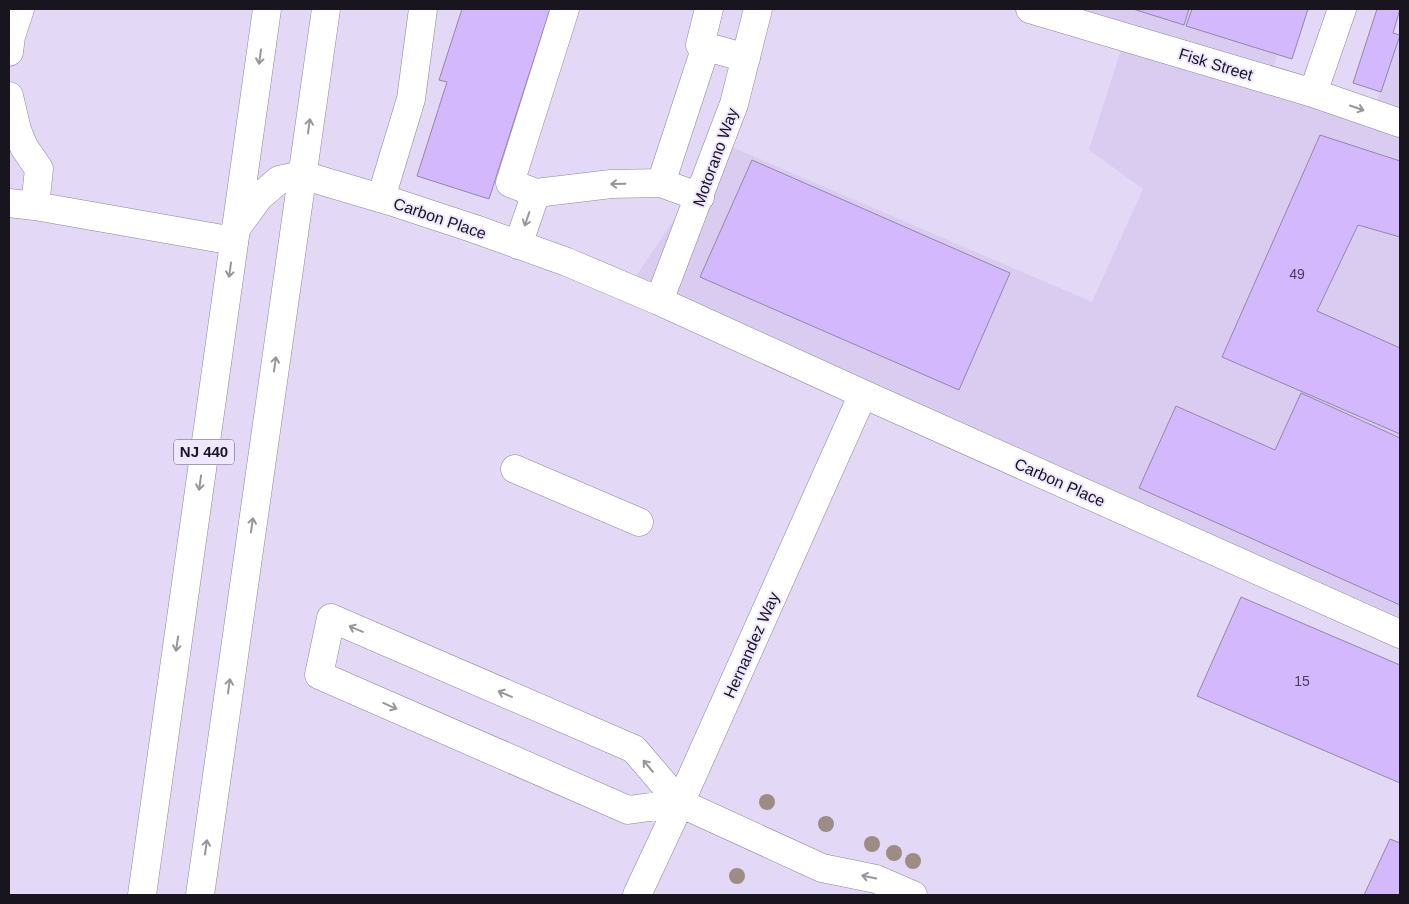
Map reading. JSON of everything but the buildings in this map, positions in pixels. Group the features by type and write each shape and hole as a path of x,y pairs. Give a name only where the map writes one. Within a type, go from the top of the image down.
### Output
{"main road":[{"path":"9,52 11,36 20,9"},
{"name":"NJ 440","path":"142,895 267,9"},
{"path":"200,895 326,9"},
{"path":"381,198 411,99 423,9"},
{"path":"565,9 510,183 536,193 611,184 660,183 700,197"},
{"path":"709,9 700,45 746,58"},
{"name":"Motorano Way","path":"659,301 734,104 758,9"},
{"name":"Fisk Street","path":"1030,9 1313,93 1400,123"},
{"path":"1313,93 1342,9"},
{"path":"660,183 706,46"},
{"path":"9,96 17,130 24,147 39,169 22,205 235,235 259,197 279,180 302,175"},
{"name":"Carbon Place","path":"302,175 381,198 567,262 720,328 863,394 1400,634"},
{"path":"518,244 536,193"},
{"name":"Hernandez Way","path":"637,895 680,804 863,394"},
{"path":"515,469 639,522"},
{"path":"680,804 628,810 319,675 331,618 634,749 680,804 822,868 876,878 913,895"},
{"path":"822,868 856,895"}],"shaded area":[{"path":"1049,9 1293,9 1267,85 1371,119 1400,33 1400,617 632,282 725,144 1092,302 1143,189 1089,150 1126,34"}]}
